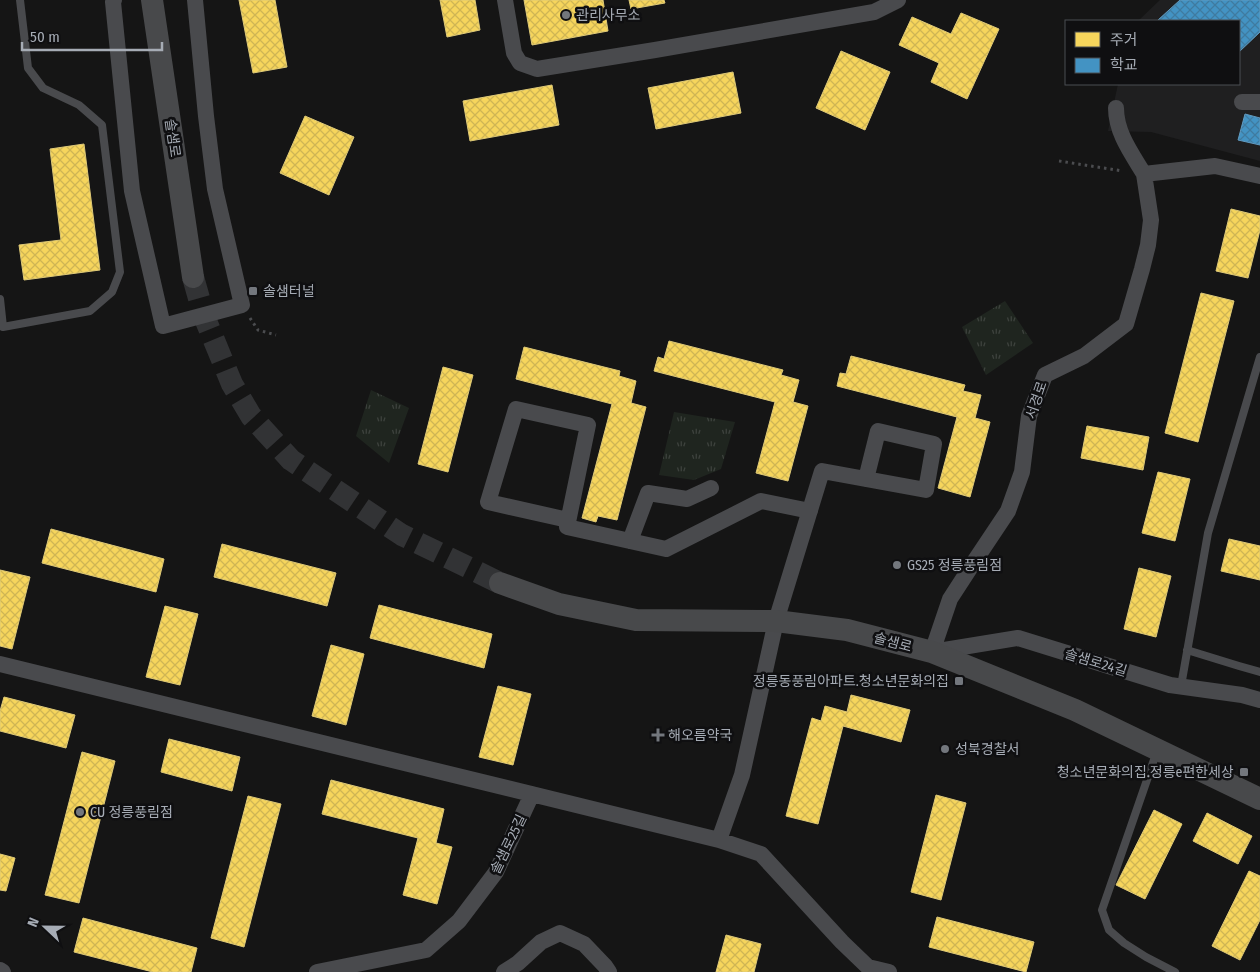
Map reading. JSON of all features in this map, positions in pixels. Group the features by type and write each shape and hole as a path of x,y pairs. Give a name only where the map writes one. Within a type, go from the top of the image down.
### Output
{"main road":[{"name":"솔샘로","path":"152,0 193,277"},
{"name":"솔샘로","path":"500,583 559,604 636,620 776,621 847,630 932,652 1075,710 1260,799"}],"street":[{"path":"114,0 132,191 163,326 242,305 215,188 195,0"},
{"path":"505,0 514,53 520,63 537,69 874,12 898,0"},
{"path":"1242,102 1260,102"},
{"name":"서경로","path":"932,652 950,599 1008,511 1022,472 1029,416 1045,375 1084,356 1126,324 1148,245 1151,220 1144,174 1125,143 1118,126 1116,108"},
{"path":"1144,174 1215,166 1260,176"},
{"path":"568,520 488,502 516,409 588,425 567,527 666,549 761,501 810,511"},
{"path":"719,840 742,775 776,621 822,470 866,479 926,490 934,444 878,431 866,479"},
{"path":"630,541 648,493 687,499 711,488"},
{"name":"솔샘로24길","path":"932,652 1018,638 1170,685 1242,695 1260,700"},
{"path":"0,664 719,840 761,854 868,967 889,972"},
{"name":"솔샘로25길","path":"317,972 366,967 426,950 459,921 496,872 532,794"},
{"path":"504,972 518,963 541,942 560,933 584,944 609,972"}],"lane":[{"path":"0,299 3,327 90,311 112,292 120,272 102,125 79,105 43,88 28,68 20,0"},
{"path":"1181,686 1208,533 1260,357"},
{"path":"1187,650 1260,672"},
{"path":"1157,749 1102,910 1109,930 1124,943 1175,972"}],"path":[{"path":"1059,161 1144,174"},
{"path":"242,305 258,330 276,335"}],"shaded area":[{"path":"1160,0 1260,0 1260,161 1151,132 1108,131 1118,85 1240,85 1240,20 1139,20"}],"green space":[{"path":"1005,301 1033,343 986,375 962,327"},
{"path":"371,390 409,408 389,463 356,436"},
{"path":"674,412 735,422 721,469 694,480 659,475"}],"building: 주거":[{"path":"239,0 275,0 287,67 253,73"},
{"path":"440,0 475,0 480,30 447,37"},
{"name":"관리사무소","path":"524,0 603,0 608,31 532,45"},
{"path":"629,0 664,0 665,3 631,9"},
{"path":"961,13 999,29 967,99 931,82 939,63 899,45 912,17 951,34"},
{"path":"841,51 890,72 865,130 816,108"},
{"path":"733,72 741,113 656,129 648,88"},
{"path":"552,85 559,125 470,141 463,101"},
{"path":"305,116 354,137 329,195 280,173"},
{"path":"84,144 100,270 24,280 19,245 61,240 50,149"},
{"path":"1231,209 1260,216 1260,230 1248,278 1216,271"},
{"path":"1201,293 1234,301 1198,442 1165,433"},
{"path":"669,341 783,370 781,375 799,380 793,402 808,406 788,481 756,473 775,402 654,371 658,357 664,359"},
{"path":"524,347 620,371 619,376 636,381 631,403 646,407 617,520 598,516 596,522 582,518 612,404 516,379"},
{"path":"851,356 965,385 963,391 981,395 975,418 990,422 970,497 938,488 957,417 837,386 840,373 846,374"},
{"path":"443,367 473,375 448,472 418,464"},
{"path":"1087,426 1149,437 1143,470 1081,458"},
{"path":"1158,472 1190,479 1175,541 1142,533"},
{"path":"51,529 164,559 156,592 42,563"},
{"path":"1229,539 1260,546 1260,580 1221,571"},
{"path":"222,544 336,573 327,606 214,577"},
{"path":"1139,568 1171,576 1156,637 1124,629"},
{"path":"0,570 30,577 12,649 0,646"},
{"path":"379,605 492,634 484,668 370,638"},
{"path":"165,606 198,614 180,685 146,677"},
{"path":"331,645 364,654 346,725 312,716"},
{"path":"498,686 531,694 513,765 479,757"},
{"path":"851,695 910,710 901,742 843,726 818,824 786,816 812,718 821,721 825,706 847,712"},
{"path":"4,697 75,715 66,748 0,731 0,711"},
{"path":"169,739 240,757 232,791 161,772"},
{"path":"82,752 115,761 79,903 45,895"},
{"path":"331,780 444,809 436,843 452,847 437,904 403,895 418,838 322,814"},
{"path":"936,795 966,803 941,900 911,892"},
{"path":"248,796 281,804 244,947 211,938"},
{"path":"1154,810 1182,824 1145,899 1116,885"},
{"path":"1207,813 1252,836 1238,864 1193,841"},
{"path":"0,854 15,858 6,891 0,890"},
{"path":"1249,871 1260,876 1260,920 1240,960 1212,946"},
{"path":"937,917 1034,942 1026,972 929,947"},
{"path":"83,918 197,948 191,972 153,972 74,952"},
{"path":"726,935 761,944 754,972 716,972"}],"building: 학교":[{"path":"1180,0 1260,0 1260,32 1240,51 1240,20 1158,20"},
{"path":"1245,114 1260,118 1260,145 1238,140"}],"tunnel":[{"path":"193,277 204,316 232,384 251,416 291,460 402,535 500,583"}],"place":[{"name":"관리사무소","path":"566,15"},
{"name":"솔샘터널","path":"253,291"},
{"name":"GS25 정릉풍림점","path":"897,565"},
{"name":"정릉동풍림아파트.청소년문화의집","path":"959,681"},
{"name":"해오름약국","path":"658,735"},
{"name":"성북경찰서","path":"945,749"},
{"name":"청소년문화의집.정릉e편한세상","path":"1244,772"},
{"name":"CU 정릉풍림점","path":"80,812"}]}
